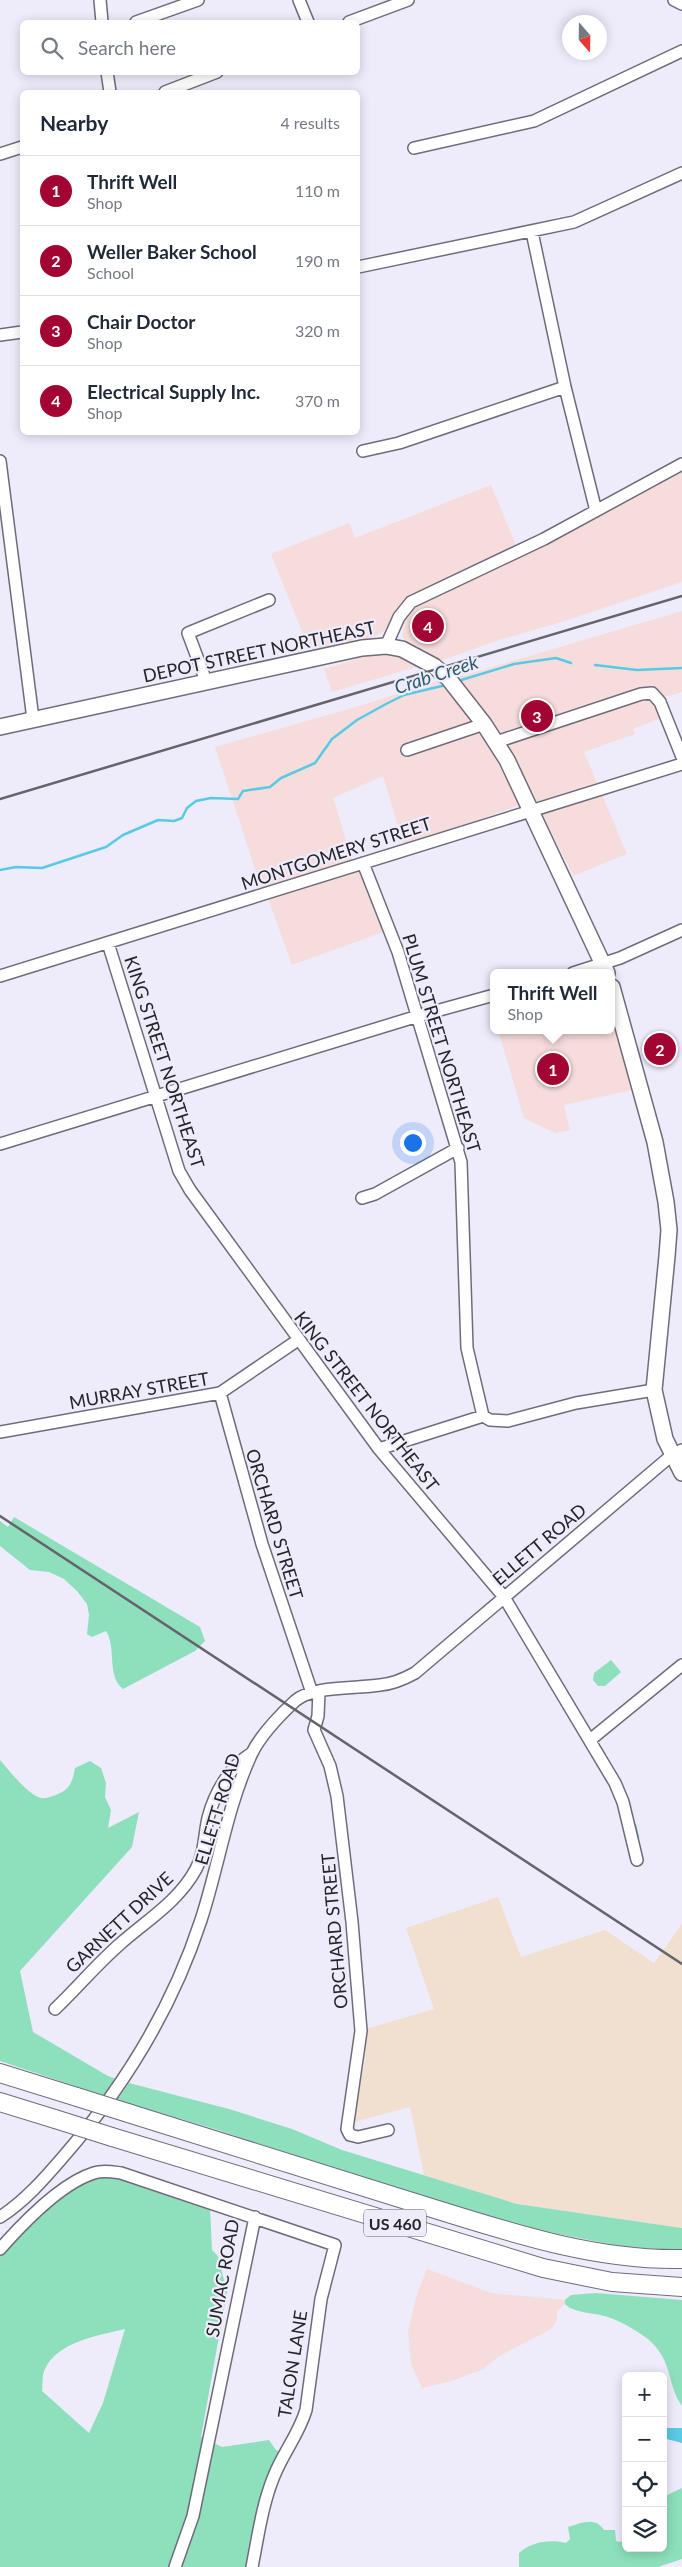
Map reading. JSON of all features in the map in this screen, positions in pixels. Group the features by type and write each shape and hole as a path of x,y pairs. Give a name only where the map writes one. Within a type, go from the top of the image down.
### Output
{"highway":[{"name":"US 460","path":"0,2073 505,2230 591,2250 635,2257 682,2259"},
{"name":"US 460","path":"0,2102 543,2268 612,2282 682,2287"}],"main road":[{"name":"DEPOT STREET NORTHEAST","path":"0,727 362,648 386,646"},
{"path":"386,646 402,650 427,663 452,683 484,724 496,742 532,810 605,968"},
{"path":"615,998 655,1142 668,1216 667,1256 654,1390 660,1423 677,1452 682,1473"}],"street":[{"path":"100,0 102,20"},
{"path":"142,20 198,0"},
{"path":"299,0 307,20"},
{"path":"354,20 408,0"},
{"path":"674,0 682,4"},
{"path":"414,148 534,121 682,51"},
{"path":"107,75 110,90"},
{"path":"170,90 209,75"},
{"path":"0,154 20,148"},
{"path":"360,267 574,222 682,173"},
{"path":"532,232 565,387 596,511"},
{"path":"0,335 20,332"},
{"path":"363,451 399,443 565,387"},
{"path":"0,461 33,719"},
{"name":"DEPOT STREET NORTHEAST","path":"386,646 399,617 411,602 596,511 682,464"},
{"path":"206,681 188,633 269,600"},
{"path":"496,742 640,694 652,693 660,702 682,757"},
{"path":"407,750 484,724"},
{"name":"MONTGOMERY STREET","path":"0,976 682,764"},
{"name":"PLUM STREET NORTHEAST","path":"363,863 398,952 458,1148 462,1178 467,1348 483,1416"},
{"path":"605,968 682,930"},
{"name":"KING STREET NORTHEAST","path":"108,943 179,1171 298,1340 379,1449 504,1597 590,1740 622,1802 637,1860"},
{"path":"0,1144 418,1016 490,996"},
{"path":"362,1198 375,1194 458,1148"},
{"name":"MURRAY STREET","path":"0,1432 220,1393 298,1340"},
{"path":"379,1449 483,1416 490,1420 508,1421 576,1404 654,1390"},
{"name":"ORCHARD STREET","path":"220,1393 262,1544 315,1692 318,1716 314,1730 333,1774 342,1827 361,2031 347,2129 350,2134 358,2137 388,2130"},
{"name":"ELLETT ROAD","path":"0,2217 52,2169 76,2142 120,2084 164,2013 183,1972 202,1919 230,1812 252,1752 263,1736 297,1700 315,1692 381,1685 400,1681 415,1673 677,1452"},
{"path":"590,1740 682,1665"},
{"name":"GARNETT DRIVE","path":"55,2009 119,1945 158,1912 188,1883 203,1854 209,1816 225,1778 237,1762 252,1752"},
{"name":"SUMAC ROAD","path":"0,2249 23,2223 43,2206 80,2179 95,2172 122,2173 255,2217 192,2516 175,2567"},
{"name":"TALON LANE","path":"252,2567 267,2495 281,2460 301,2426 306,2410 321,2299 335,2245 255,2217"}],"shaded area":[{"path":"682,470 682,582 571,619 490,643 444,660 436,660 423,654 416,667 332,692 324,669 406,644 402,635 405,624 393,617 384,631 372,638 311,654 271,554 349,523 355,538 491,485 521,557","holes":["463,571 468,581 415,594"]},
{"path":"682,611 682,692 655,700 663,717 633,729 635,734 584,752 627,854 573,876 509,745 458,677"},
{"path":"438,681 441,682 483,736 520,805 404,846 383,776 333,798 353,862 362,874 386,931 292,965 265,890 262,890 215,747 359,706"},
{"path":"615,1028 632,1090 564,1105 570,1130 555,1133 524,1118 499,1034 615,1034"},
{"path":"498,1897 521,1957 605,1930 654,1963 682,1924 682,2228 517,2204 424,2175 410,2107 354,2122 365,2059 366,2029 434,2009 406,1928"},
{"path":"427,2269 491,2293 565,2300 565,2304 557,2311 557,2320 552,2328 499,2356 483,2369 452,2381 422,2388 411,2364 408,2332 416,2297"}],"green space":[{"path":"14,1517 200,1627 205,1641 195,1651 123,1689 115,1676 111,1645 106,1631 92,1637 87,1634 89,1615 87,1604 77,1591 64,1579 49,1572 30,1570 0,1546 0,1521 8,1527"},
{"path":"611,1660 621,1672 605,1686 598,1686 593,1680 594,1673"},
{"path":"0,1760 30,1792 41,1798 48,1798 67,1789 71,1783 75,1768 90,1761 101,1768 106,1783 105,1797 111,1810 108,1828 139,1812 132,1847 20,1971 33,2032 108,2076 117,2079 105,2096 0,2061"},
{"path":"129,2083 229,2109 292,2129 342,2150 517,2204 682,2228 682,2250 625,2247 528,2228 389,2187 215,2129 117,2100"},
{"path":"111,2176 210,2207 212,2250 218,2256 227,2292 201,2437 222,2447 269,2440 276,2450 283,2453 249,2567 0,2567 0,2255 30,2224 65,2194 91,2179","holes":["125,2329 103,2403 89,2433 42,2391 44,2371 50,2361 68,2346 90,2337"]},
{"path":"596,2293 682,2300 682,2406 662,2356 648,2339 629,2326 613,2319 579,2311 565,2304 565,2300 571,2295"},
{"path":"682,2488 682,2559 658,2567 519,2567 519,2553 524,2549 541,2542 554,2541 566,2543 570,2539 568,2527 588,2522 596,2523 604,2530 615,2530 616,2541 622,2541 622,2552 667,2552 667,2495"}],"water":[{"path":"667,2428 682,2428 682,2443 667,2439"}],"waterway":[{"name":"Crab Creek","path":"458,681 514,664 556,658 571,663"},
{"name":"Crab Creek","path":"595,665 637,670 682,668"},
{"name":"Crab Creek","path":"0,870 16,867 42,868 106,847 123,835 158,820 174,821 182,818 187,808 196,801 211,798 238,799 243,791 270,787 281,778 315,763 332,739 357,720 404,695 446,685"},
{"path":"601,1748 604,1754"},
{"path":"635,1825 638,1838"}],"railway":[{"path":"0,799 682,596"},
{"path":"0,1516 682,1964"}],"place":[{"name":"Electrical Supply Inc.","path":"428,626"},
{"name":"Chair Doctor","path":"537,716"},
{"name":"Weller Baker School","path":"660,1049"},
{"name":"Thrift Well","path":"553,1069"}]}
